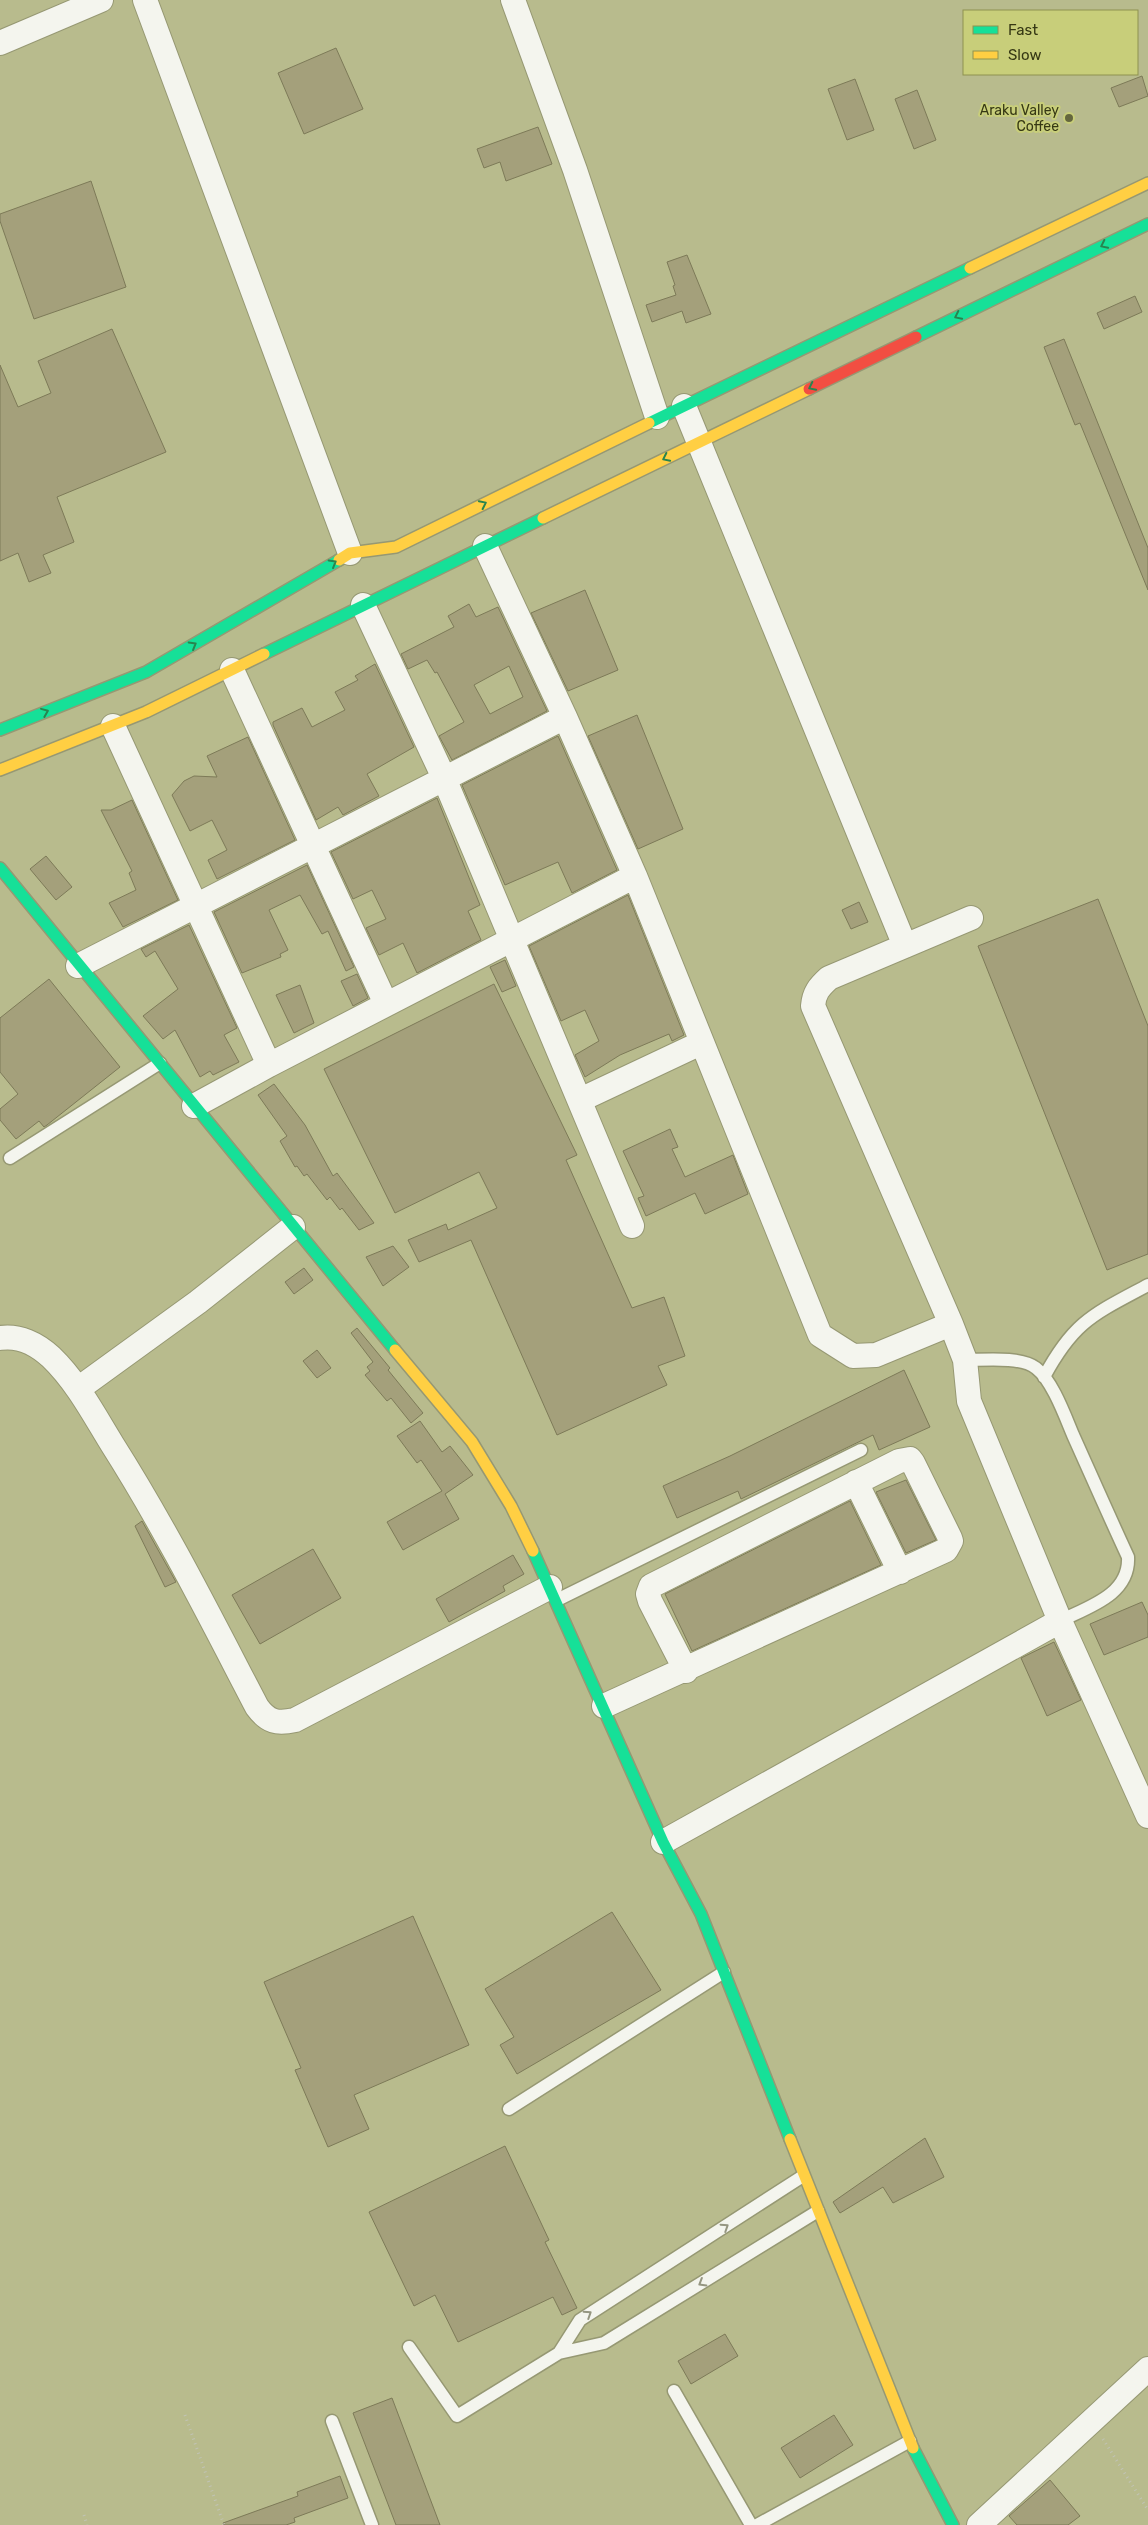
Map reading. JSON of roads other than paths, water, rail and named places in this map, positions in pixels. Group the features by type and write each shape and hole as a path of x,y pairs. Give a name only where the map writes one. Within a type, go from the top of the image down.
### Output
{"main road":[{"path":"0,730 146,672 350,553 396,547 657,418 1148,183"},
{"path":"0,770 114,726 232,670 1148,224"},
{"path":"0,868 78,966 472,1442 511,1506 604,1706 662,1842 701,1914 910,2441 952,2525"}],"street":[{"path":"0,43 101,0"},
{"path":"145,0 350,553"},
{"path":"513,0 574,170 657,418"},
{"path":"684,406 905,946"},
{"path":"485,546 565,717 634,876 820,1335 853,1356 876,1355 951,1324"},
{"path":"363,606 444,778 632,1226"},
{"path":"232,670 386,1004"},
{"path":"78,966 313,844 565,717"},
{"path":"114,726 194,906 269,1065"},
{"path":"194,1106 269,1065 634,876"},
{"path":"970,918 830,978 819,987 814,995 813,1006 951,1324 965,1360 969,1401 1060,1621 1148,1816"},
{"path":"580,1100 701,1043"},
{"path":"78,1389 198,1302 293,1227"},
{"path":"0,1338 21,1338 34,1344 51,1357 78,1389 150,1505 257,1707 264,1717 272,1721 283,1723 295,1720 553,1594"},
{"path":"604,1706 686,1671 946,1550 951,1541 950,1538 910,1459 904,1459 856,1482 651,1586 648,1594 650,1601 686,1671"},
{"path":"856,1482 900,1572"},
{"path":"662,1842 1060,1621"},
{"path":"979,2525 1148,2369"}],"lane":[{"path":"10,1158 160,1063"},
{"path":"1044,1377 1060,1348 1078,1327 1096,1313 1148,1285"},
{"path":"965,1360 1009,1360 1028,1363 1036,1368 1044,1377 1059,1403 1128,1557 1123,1580 1116,1590 1104,1599 1060,1621"},
{"path":"553,1594 862,1450"},
{"path":"509,2109 724,1972"},
{"path":"559,2353 580,2320 804,2176"},
{"path":"409,2347 457,2416 559,2353 604,2343 818,2211"},
{"path":"674,2391 751,2525"},
{"path":"332,2421 372,2525"},
{"path":"757,2525 910,2441"}],"place":[{"name":"Araku Valley Coffee","path":"1069,118"}]}
